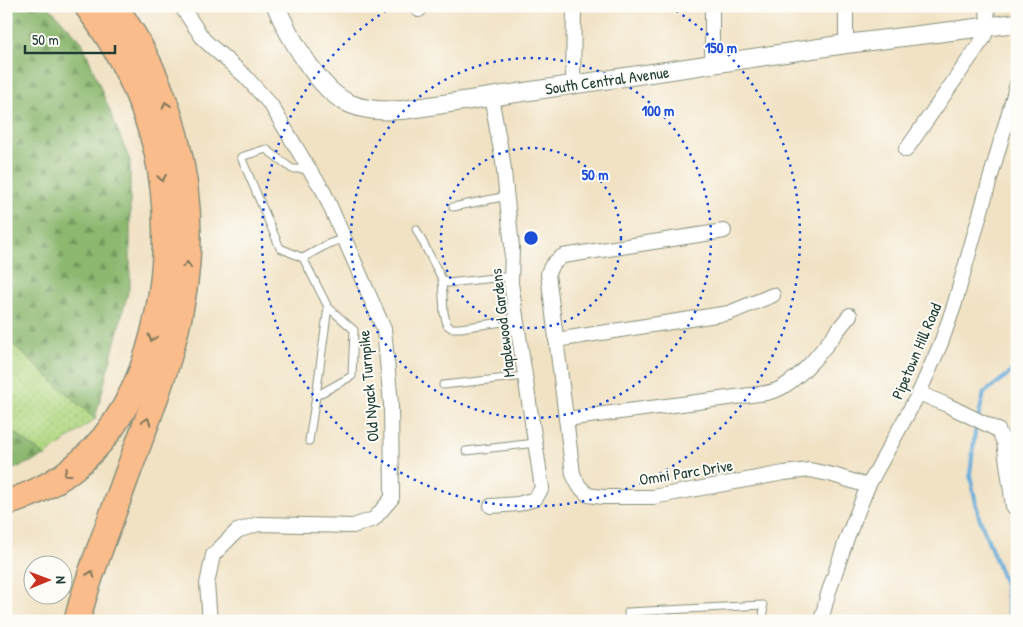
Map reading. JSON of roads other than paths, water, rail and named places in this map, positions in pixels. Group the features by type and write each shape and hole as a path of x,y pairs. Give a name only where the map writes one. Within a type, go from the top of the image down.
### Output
{"highway":[{"path":"6,503 34,493 67,474 105,437 124,407 141,370 152,337 161,298 166,256 166,222 164,193 155,145 145,112 130,75 110,38 87,6"},
{"path":"77,621 94,565 168,358 183,300 188,257 186,191 178,147 170,118 149,65 139,45 114,6"}],"street":[{"name":"Old Nyack Turnpike","path":"181,6 204,40 244,76 271,105 323,190 384,329 390,404 392,498 374,519 353,526 258,524 237,531 213,555 207,584 210,621"},
{"name":"South Central Avenue","path":"276,6 311,66 329,89 346,102 385,111 403,110 846,44 1017,23"},
{"path":"573,85 574,6"},
{"path":"712,6 712,64"},
{"path":"846,6 846,44"},
{"path":"906,150 983,39 988,27 987,6"},
{"name":"Pipetown Hill Road","path":"820,621 847,538 868,486 919,393 941,343 954,306 1017,84"},
{"name":"Maplewood Gardens","path":"491,97 507,196 512,248 511,283 542,488 535,499 518,504 491,506"},
{"name":"Omni Parc Drive","path":"724,231 563,256 550,268 548,274 573,474 579,486 588,495 602,497 653,497 810,470 868,486"},
{"path":"556,340 729,313 773,295"},
{"path":"566,419 773,391 806,368 850,315"},
{"path":"919,393 947,404 998,430 1004,442 1013,506 1017,510"}],"lane":[{"path":"309,169 292,170 266,149 241,157 280,248 303,258 328,307 354,330 352,376 316,396"},
{"path":"453,207 507,196"},
{"path":"416,229 442,279 444,313 448,325 452,328 460,328 517,320"},
{"path":"303,258 328,244 344,238"},
{"path":"442,279 448,283 512,276"},
{"path":"309,441 328,307"},
{"path":"442,385 525,376"},
{"path":"466,451 536,442"},
{"path":"628,621 628,612 763,605 764,621"}],"waterway":[{"path":"1010,621 1005,584 979,517 970,475 975,432 984,393 1010,373 1017,363"}]}
